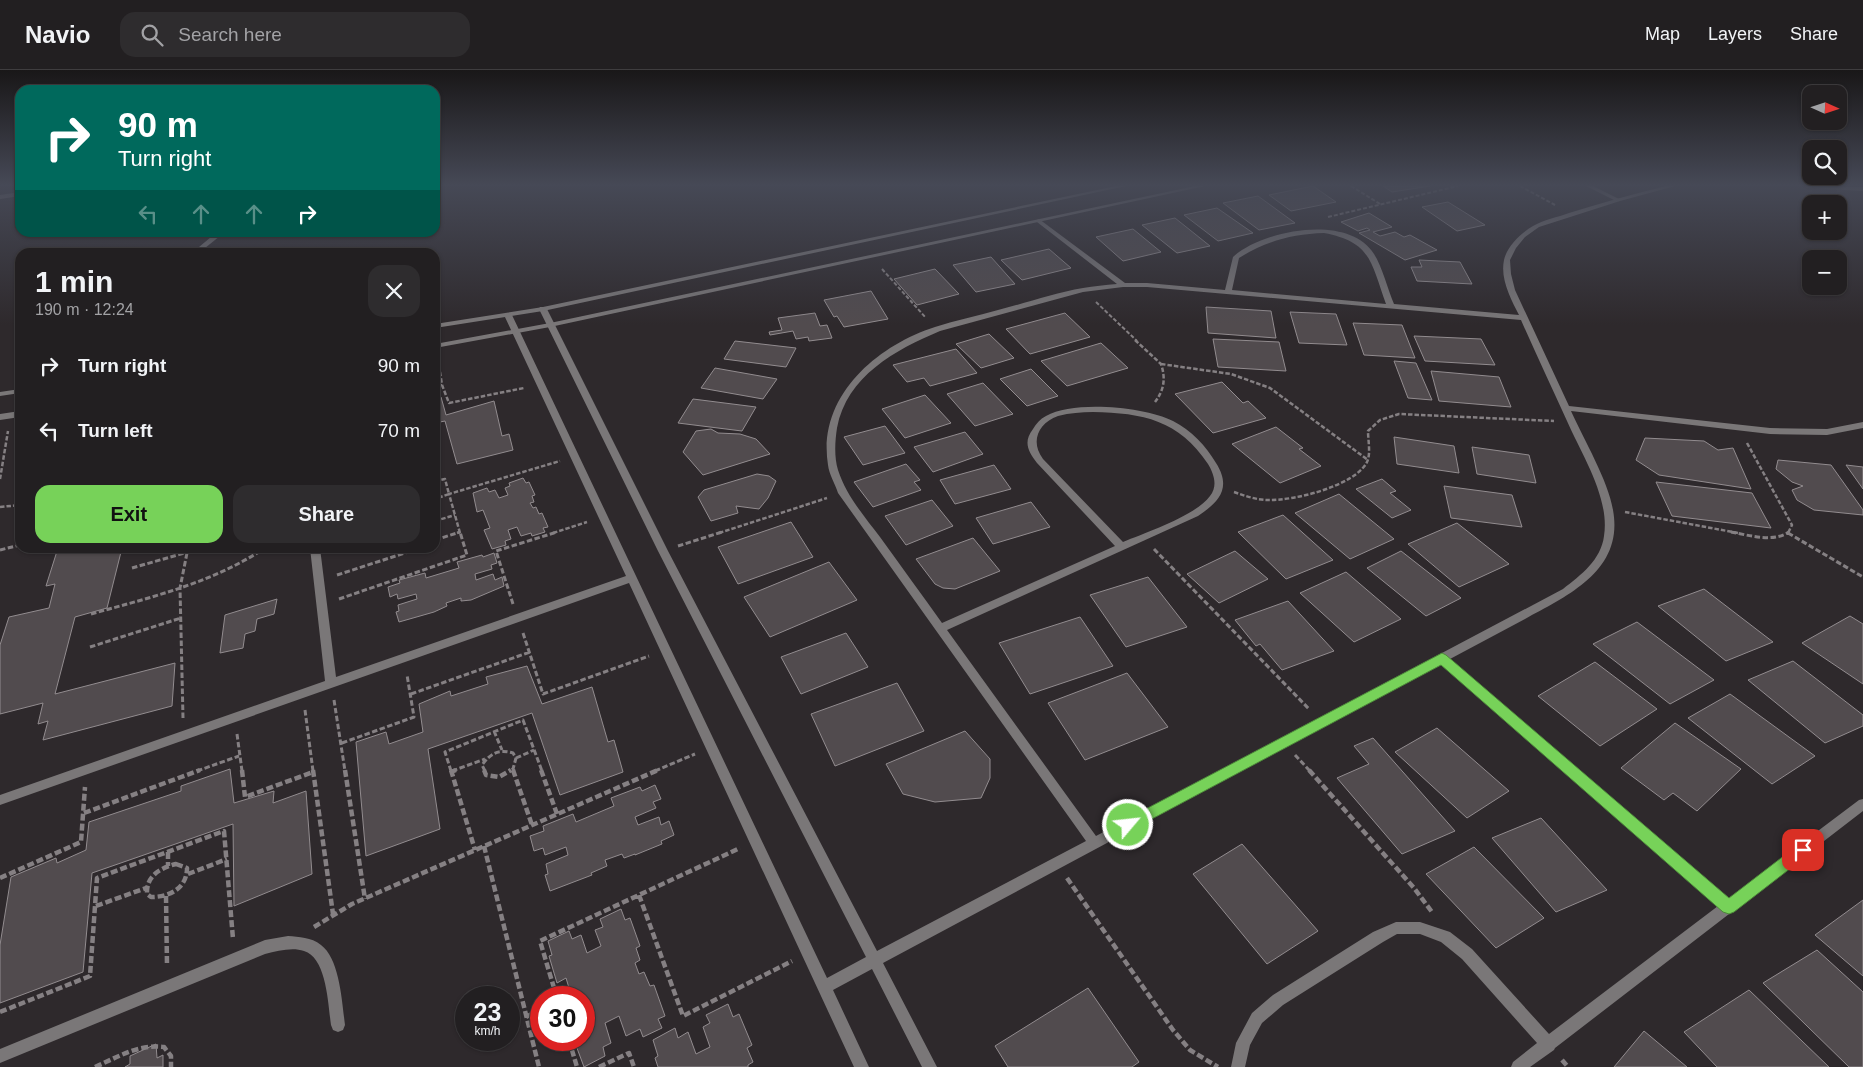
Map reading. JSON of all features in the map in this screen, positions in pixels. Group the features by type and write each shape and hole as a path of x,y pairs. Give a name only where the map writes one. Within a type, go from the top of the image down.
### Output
{"street":[{"path":"440,325 543,309 904,233"},
{"path":"440,345 516,332 987,233"},
{"path":"1054,233 1123,285"},
{"path":"1228,292 1236,257 1249,248 1297,233"},
{"path":"1323,233 1346,237 1366,248 1371,254 1391,306"},
{"path":"824,987 1567,592 1590,575 1604,555 1610,532 1609,508 1604,492 1524,318 1506,274 1507,260 1513,247 1528,233"},
{"path":"201,248 216,237"},
{"path":"1094,843 843,492 832,466 830,440 835,415 847,392 864,371 886,354 937,329 1083,290 1123,285 1228,292 1524,318"},
{"path":"543,309 663,551 930,1067"},
{"path":"508,315 862,1067"},
{"path":"0,394 15,392"},
{"path":"1565,408 1799,432 1827,432 1863,426"},
{"path":"940,629 1143,538 1195,514 1212,502 1220,486 1216,469 1197,442 1162,419 1139,413 1070,411 1054,415 1042,422 1033,434 1032,447 1040,461 1122,547"},
{"path":"0,417 15,415"},
{"path":"315,553 331,682"},
{"path":"0,800 331,682 632,578"},
{"path":"1442,658 1729,907"},
{"path":"1518,1067 1863,804"},
{"path":"1238,1067 1243,1043 1257,1018 1278,1000 1378,937 1396,928 1420,928 1445,937 1467,954 1549,1045"},
{"path":"0,1056 273,944 297,942 311,945 321,953 328,963 338,1024"}],"path":[{"path":"872,258 937,329"},
{"path":"1083,290 1161,364 1165,374 1165,385 1160,396 1152,405 1139,413"},
{"path":"1161,364 1226,372 1270,388 1368,460"},
{"path":"440,374 449,403 541,385"},
{"path":"1220,486 1243,496 1268,500 1292,498 1346,480 1360,471 1368,460 1368,431 1380,420 1399,414 1571,422"},
{"path":"0,479 15,419"},
{"path":"1609,508 1760,537 1776,537 1788,533 1792,526 1738,427"},
{"path":"440,497 575,456"},
{"path":"322,605 467,555 445,479 440,480"},
{"path":"663,551 843,492"},
{"path":"0,507 15,506"},
{"path":"440,520 455,515"},
{"path":"604,517 496,551 544,694 666,650"},
{"path":"440,538 460,532"},
{"path":"1788,533 1863,577"},
{"path":"1143,538 1322,722"},
{"path":"0,550 15,546"},
{"path":"132,568 184,553"},
{"path":"183,735 180,588 188,553"},
{"path":"91,614 221,574 257,553"},
{"path":"319,580 405,553"},
{"path":"90,646 181,618"},
{"path":"411,694 530,652"},
{"path":"342,743 414,717 403,658"},
{"path":"331,682 365,899"},
{"path":"303,692 333,914"},
{"path":"235,716 238,756 245,797 313,772"},
{"path":"475,850 445,752 523,720 557,814"},
{"path":"494,731 502,750 513,754 516,758"},
{"path":"1283,742 1426,903 1445,937"},
{"path":"297,942 333,914 712,747"},
{"path":"451,772 486,759 502,750"},
{"path":"516,758 534,750"},
{"path":"84,813 238,756"},
{"path":"516,758 513,769 532,825"},
{"path":"486,759 482,765 486,776 499,777 513,769"},
{"path":"0,878 81,842 86,769"},
{"path":"0,1012 90,976 98,878 224,831 235,959"},
{"path":"553,986 540,941 755,841"},
{"path":"484,846 539,1067"},
{"path":"168,852 168,866"},
{"path":"188,874 187,868 182,865 168,866 153,875 146,888 147,894 151,897 166,896 181,886 188,874 227,859"},
{"path":"1056,863 1173,1030 1190,1050 1218,1067"},
{"path":"96,906 146,888"},
{"path":"639,895 683,1016 808,953"},
{"path":"166,896 167,987"},
{"path":"526,1017 530,1015"},
{"path":"96,1067 134,1049 150,1045 164,1047 171,1056 171,1067"},
{"path":"572,1051 577,1067"},
{"path":"599,1067 629,1053 634,1067"}],"building":[{"path":"1117,233 1137,233 1161,252 1123,261 1096,237"},
{"path":"1151,233 1193,233 1210,246 1177,253"},
{"path":"1207,233 1253,233 1218,241"},
{"path":"1359,233 1374,233 1380,236 1396,233 1404,237 1410,235 1437,250 1405,260"},
{"path":"1049,249 1071,268 1022,280 1001,260"},
{"path":"991,257 1015,284 976,292 953,265"},
{"path":"1419,260 1460,262 1472,284 1417,281 1411,267 1422,267"},
{"path":"935,269 959,294 917,305 894,279"},
{"path":"871,291 888,319 844,327 837,316 834,317 824,300"},
{"path":"1206,307 1271,311 1276,338 1208,333"},
{"path":"1290,312 1336,314 1347,345 1299,343"},
{"path":"815,313 820,326 827,325 832,338 809,341 808,337 796,339 793,331 770,335 769,332 782,330 778,318"},
{"path":"1065,313 1090,337 1030,354 1006,329"},
{"path":"1353,323 1402,325 1415,358 1364,355"},
{"path":"989,334 1014,358 981,368 956,344"},
{"path":"1414,336 1481,339 1495,365 1425,361"},
{"path":"1213,339 1279,342 1286,371 1218,367"},
{"path":"735,341 796,348 786,367 724,359"},
{"path":"1101,343 1128,368 1067,386 1041,361"},
{"path":"956,349 977,373 930,386 924,378 907,382 893,365"},
{"path":"1394,361 1416,363 1432,400 1408,398"},
{"path":"715,368 777,379 763,399 701,388"},
{"path":"1031,369 1058,396 1027,406 1000,379"},
{"path":"1431,371 1499,377 1511,407 1439,401"},
{"path":"1222,382 1243,403 1248,401 1266,418 1213,433 1175,394"},
{"path":"983,383 1013,414 975,426 947,394"},
{"path":"925,395 951,423 905,438 882,409"},
{"path":"440,397 446,415 494,401 502,436 509,434 513,450 457,464 445,421 440,422"},
{"path":"693,399 756,407 742,431 678,423"},
{"path":"885,426 905,453 863,465 844,437"},
{"path":"1276,427 1303,448 1299,449 1321,466 1280,483 1232,444"},
{"path":"711,429 718,433 740,434 756,439 770,454 703,475 683,452 696,431"},
{"path":"965,432 983,454 933,472 914,447"},
{"path":"1394,437 1454,446 1459,473 1397,464"},
{"path":"1645,438 1704,441 1718,450 1733,448 1751,489 1659,475 1636,460"},
{"path":"1472,447 1529,455 1536,483 1477,474"},
{"path":"1778,460 1831,465 1863,510 1863,515 1814,510 1797,500 1792,490 1803,486 1792,482 1776,469"},
{"path":"906,464 920,480 914,482 921,490 873,507 854,482"},
{"path":"994,465 1011,489 955,504 940,480"},
{"path":"1846,465 1863,467 1863,489"},
{"path":"757,474 769,476 776,481 768,498 759,509 736,506 738,513 711,521 698,497 704,490"},
{"path":"523,478 526,483 529,482 535,495 532,496 534,502 530,503 533,508 536,507 539,514 542,513 548,527 543,528 545,532 532,536 531,533 521,536 517,527 508,530 511,539 505,541 506,545 492,549 484,530 490,528 483,510 477,512 473,493 487,488 489,492 495,490 499,498 508,495 505,488 510,486 509,483"},
{"path":"1382,479 1396,491 1390,493 1411,510 1392,518 1356,489"},
{"path":"1656,482 1752,493 1771,528 1672,516"},
{"path":"1444,486 1512,495 1522,527 1451,518"},
{"path":"1339,494 1394,539 1350,559 1295,513"},
{"path":"932,500 953,526 906,545 885,516"},
{"path":"1031,502 1050,527 993,544 976,518"},
{"path":"1283,515 1333,560 1286,579 1238,532"},
{"path":"791,522 813,557 738,584 718,547"},
{"path":"1457,523 1509,564 1459,587 1408,544"},
{"path":"973,538 1000,571 955,589 943,588 935,584 916,559"},
{"path":"1235,551 1268,579 1219,603 1187,574"},
{"path":"1401,551 1461,598 1426,616 1367,568"},
{"path":"56,553 121,553 107,608 75,617 55,694 175,663 172,706 43,740 48,721 38,724 43,703 0,714 0,645 9,617 49,608 55,584 46,586"},
{"path":"494,553 497,563 491,565 492,569 475,574 476,580 493,574 495,580 502,577 504,586 471,600 461,601 461,598 446,603 447,606 434,612 399,622 396,612 399,611 398,605 417,599 416,594 398,599 397,594 390,597 388,587 400,583 399,580 425,573 426,578 459,568 457,562"},
{"path":"829,562 857,600 770,637 744,597"},
{"path":"1346,572 1401,619 1354,642 1300,593"},
{"path":"1148,577 1187,627 1126,647 1090,595"},
{"path":"1704,589 1773,642 1726,661 1658,606"},
{"path":"277,599 274,614 257,619 255,631 245,634 243,648 220,653 225,615"},
{"path":"1288,601 1334,651 1282,670 1260,644 1256,646 1235,620"},
{"path":"1850,616 1863,624 1863,684 1802,643"},
{"path":"1080,617 1113,666 1030,694 999,643"},
{"path":"1637,622 1714,680 1670,704 1593,644"},
{"path":"846,633 868,667 801,694 781,657"},
{"path":"1793,661 1863,715 1863,726 1825,743 1748,680"},
{"path":"1595,662 1657,709 1600,746 1538,696"},
{"path":"527,666 542,704 592,687 608,742 614,740 623,772 560,795 532,713 428,749 440,829 366,856 356,742 386,732 389,744 423,732 419,704 450,691 451,696 488,684 486,677"},
{"path":"1127,673 1168,727 1085,760 1048,703"},
{"path":"897,683 924,731 835,766 811,714"},
{"path":"1730,694 1815,756 1772,784 1688,718"},
{"path":"1675,723 1741,769 1697,811 1673,793 1664,800 1621,768"},
{"path":"1437,728 1509,791 1467,818 1395,752"},
{"path":"965,731 990,759 990,778 981,798 935,802 903,794 886,764"},
{"path":"1373,738 1455,831 1402,854 1337,778 1369,764 1354,746"},
{"path":"230,769 234,803 274,791 273,803 306,791 312,874 234,906 233,824 92,873 83,972 0,1003 0,945 11,877 56,858 57,863 86,850 89,822 181,791 181,786"},
{"path":"655,785 661,799 653,802 656,808 635,817 638,825 659,817 661,825 669,821 674,835 661,841 662,844 635,855 624,858 622,854 605,860 607,866 591,873 592,875 550,891 545,875 548,874 546,864 568,855 566,847 545,855 543,848 534,851 530,836 544,831 543,826 573,814 576,822 614,806 611,798 640,787 642,791"},
{"path":"1541,818 1607,890 1556,912 1492,838"},
{"path":"1242,844 1318,931 1267,964 1193,874"},
{"path":"1474,847 1544,918 1496,948 1426,874"},
{"path":"1863,900 1863,976 1815,935"},
{"path":"621,909 625,920 630,918 640,946 636,948 640,960 635,963 639,974 644,972 650,986 654,985 665,1016 658,1019 662,1028 643,1037 640,1029 626,1036 619,1016 605,1023 611,1043 603,1047 605,1056 584,1067 578,1051 595,1051 595,986 568,986 566,978 557,983 549,956 552,955 548,941 569,931 572,939 581,935 587,953 601,946 595,930 603,927 600,919"},
{"path":"1817,950 1863,992 1863,1067 1849,1067 1763,983"},
{"path":"1088,988 1139,1062 1132,1067 1008,1067 995,1046"},
{"path":"1749,990 1829,1067 1717,1067 1684,1032"},
{"path":"728,1004 733,1017 739,1014 752,1045 747,1048 753,1062 748,1067 658,1067 655,1058 658,1056 653,1040 675,1028 678,1038 688,1032 696,1054 710,1047 703,1027 710,1023 706,1015"},
{"path":"1644,1031 1687,1067 1614,1067"},
{"path":"156,1044 157,1058 163,1055 163,1067 125,1067 130,1064 130,1056"}],"route":[{"path":"1128,825 1442,658 1729,907 1803,850"}]}
